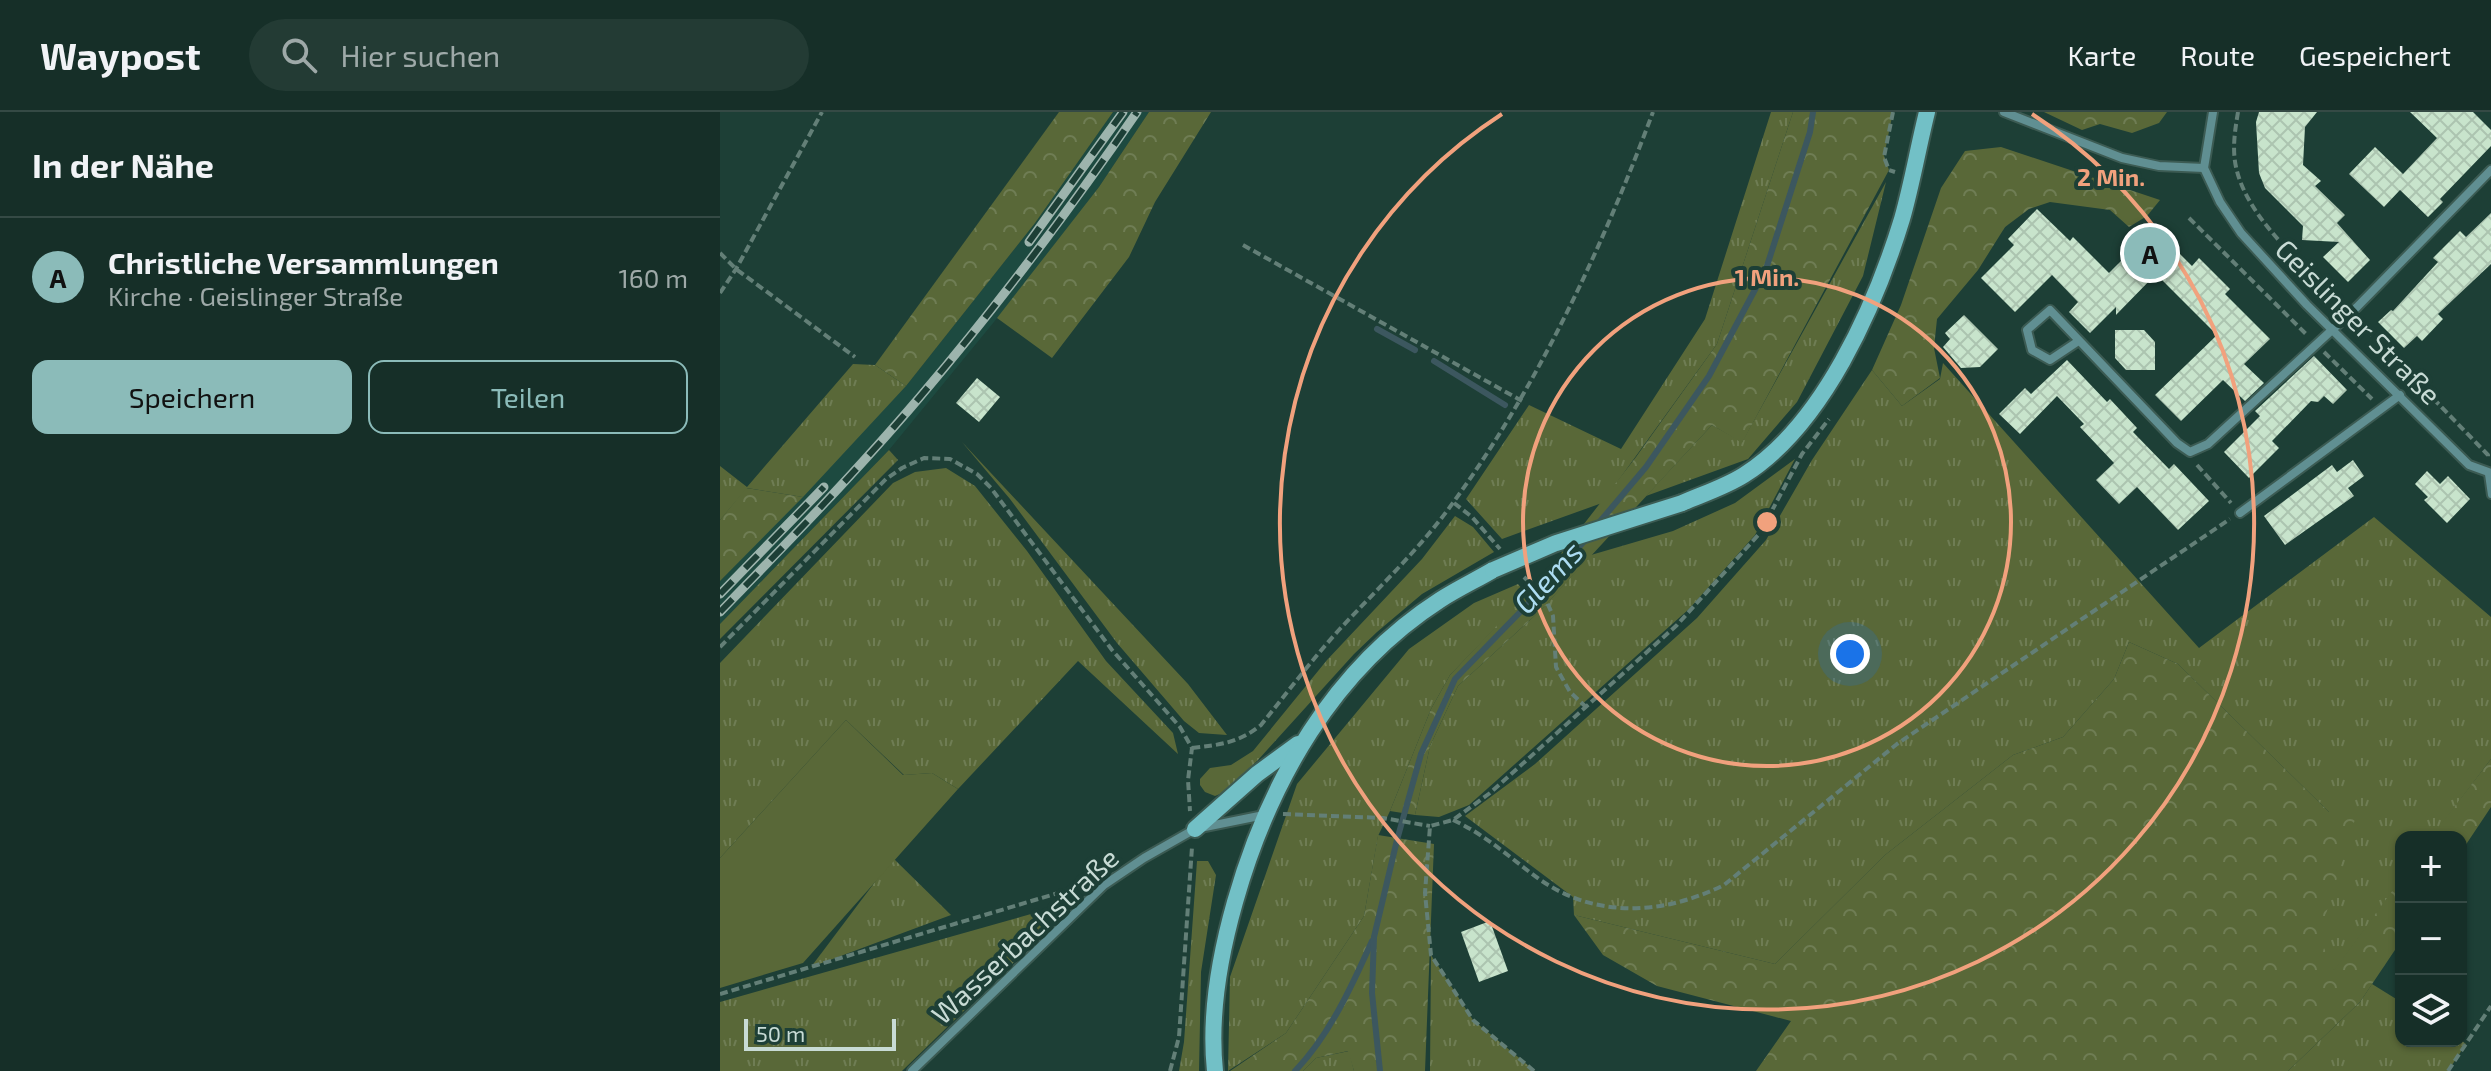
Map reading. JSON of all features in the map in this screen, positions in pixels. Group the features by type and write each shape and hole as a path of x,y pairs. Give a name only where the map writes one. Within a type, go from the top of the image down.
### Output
{"main road":[{"path":"1215,1071 1214,1028 1218,979 1228,925 1245,866 1280,781 1303,740 1327,707 1359,669 1406,625 1440,600 1493,570 1556,543 1682,503 1744,475 1769,456 1799,426 1823,393 1858,328 1902,219 1927,112"},
{"path":"1195,829 1234,793 1303,740"}],"street":[{"path":"2004,112 2122,158 2159,166 2204,168 2213,112"},
{"name":"Geislinger Straße","path":"2204,168 2220,202 2269,267 2469,465 2490,474"},
{"path":"2077,342 2050,360 2032,350 2027,330 2050,310 2077,342 2177,443 2190,452 2208,444 2357,307 2491,170"},
{"path":"2240,513 2400,395"},
{"name":"Wasserbachstraße","path":"912,1071 1104,885 1195,829 1265,815"}],"lane":[{"name":"Geislinger Straße","path":"2490,474 2491,495"}],"path":[{"path":"720,293 822,112"},
{"path":"1192,748 1230,744 1261,725 1337,632 1399,569 1454,503 1522,401 1626,184 1653,112"},
{"path":"1893,112 1884,157 1889,170 1911,178"},
{"path":"2189,218 2383,409"},
{"path":"1243,245 1522,401"},
{"path":"720,253 736,269 855,357"},
{"path":"1453,820 1504,850 1539,879 1572,900 1609,909 1646,908 1697,899 1724,885 1897,744 2240,513 2198,468 2190,452"},
{"path":"720,647 886,479 924,458 950,459 977,474 991,488 1112,650 1180,727 1192,748 1188,780 1190,811 1195,829 1190,860 1179,1037 1170,1071"},
{"path":"1454,503 1472,517 1503,552"},
{"path":"1265,815 1383,818 1430,826 1453,820 1533,757 1586,707 1570,692 1556,667 1553,616 1546,600 1522,574"},
{"path":"1430,826 1425,893 1431,955 1473,1020 1534,1071"},
{"path":"720,994 1082,885 1104,885"},
{"path":"2448,1071 2491,1006"}],"shaded area":[{"path":"1113,112 1149,112 1099,187 1012,300 889,450 720,624 720,581 906,386 1035,223"}],"green space":[{"path":"1059,112 1113,112 1035,223 906,386 875,365"},
{"path":"1149,112 1211,112 1155,202 1129,257 1052,358 997,318 1099,187"},
{"path":"1771,112 1793,112 1717,344 1602,503 1502,539 1466,499 1529,405 1621,449 1705,319"},
{"path":"1793,112 1893,112 1884,156 1889,170 1742,443 1712,425 1541,610 1458,686 1430,746 1415,815 1390,811 1431,709 1450,675 1542,578 1636,457 1717,344"},
{"path":"2044,112 2167,112 2159,123 2132,133 2100,124 2082,130"},
{"path":"2001,147 2160,200 2147,216 2129,227 2110,210 2050,202 2029,209 2005,227 1978,270 1937,319 1934,348 1940,378 1902,406 1872,370 1901,305 1941,188 1965,151"},
{"path":"1886,182 1863,276 1797,402 1748,459 1646,496 1712,425 1742,442"},
{"path":"1943,363 2199,648 2374,517 2491,617 2491,759 2437,831 2395,831 2395,888 2334,971 2314,936 2329,812 2178,664 2129,642 2114,679 2063,737 2013,755 1885,855 1775,964 1574,915 1573,897 1465,816 1535,764 1697,618 1766,540 1812,460 1872,370 1902,406 1940,379"},
{"path":"853,364 875,365 906,386 803,497 747,488 720,520 720,466 747,487"},
{"path":"962,442 1188,684 1227,735 1199,733 1184,721 1117,643 1010,499"},
{"path":"889,450 898,460 720,639 720,624"},
{"path":"1795,459 1755,535 1689,609 1469,805 1439,817 1415,815 1430,746 1458,686 1541,610 1591,555 1673,531 1735,503"},
{"path":"946,468 975,486 1027,551 1106,661 1173,733 1178,754 1078,661 958,789 932,773 904,775 846,720 720,858 720,663 893,483 915,472"},
{"path":"746,488 803,497 720,581 720,520"},
{"path":"1455,516 1473,527 1494,552 1422,594 1354,654 1225,792 1215,796 1205,792 1200,779 1210,768 1231,765 1253,751 1327,660 1422,559"},
{"path":"1518,584 1527,595 1450,675 1431,709 1378,836 1364,916 1286,1033 1228,1071 1230,977 1297,784 1409,649 1474,603"},
{"path":"2129,642 2178,664 2329,812 2356,816 2319,937 2334,970 2395,887 2395,950 2360,1002 2288,1071 1756,1071 1791,1021 1657,986 1603,955 1574,915 1775,964 1885,855 2013,755 2063,737 2114,679"},
{"path":"846,720 903,775 932,773 958,789 803,963 720,988 720,858"},
{"path":"2491,759 2491,807 2467,843 2467,831 2436,831"},
{"path":"1378,835 1434,844 1425,1071 1354,1071 1348,1051 1316,1058 1303,1071 1230,1071 1286,1033 1364,916"},
{"path":"893,858 951,915 811,967"},
{"path":"1197,861 1208,861 1216,875 1201,972 1199,1071 1179,1071 1184,1042"},
{"path":"1077,901 902,1071 720,1071 720,1002"},
{"path":"1431,955 1473,1020 1535,1071 1430,1071"},
{"path":"2372,984 2395,998 2395,1047 2464,1047 2448,1071 2288,1071 2360,1002"},
{"path":"1349,1051 1354,1071 1303,1071 1316,1058"}],"building":[{"path":"2259,112 2317,112 2305,127 2303,165 2321,181 2315,186 2345,215 2337,223 2370,260 2348,282 2323,257 2339,242 2302,240 2303,226 2265,188 2259,173 2256,122"},
{"path":"2410,112 2473,112 2491,130 2491,146 2440,199 2443,202 2428,217 2400,190 2384,207 2349,174 2375,147 2403,174 2437,138"},
{"path":"2037,209 2070,241 2073,237 2109,273 2154,228 2192,266 2199,258 2230,289 2225,294 2270,339 2244,364 2264,383 2245,401 2223,380 2181,421 2155,395 2217,335 2156,274 2116,315 2116,307 2090,333 2069,312 2078,302 2052,275 2015,312 1981,278 2014,245 2008,239"},
{"path":"2491,213 2491,264 2438,314 2443,319 2422,341 2417,336 2404,348 2378,322 2393,311 2438,262 2433,258 2460,231 2466,237"},
{"path":"1964,315 1998,349 1980,367 1961,368 1943,347 1950,339 1945,333"},
{"path":"2115,330 2144,330 2155,342 2155,370 2126,370 2115,358"},
{"path":"2314,356 2347,390 2333,404 2324,396 2318,402 2311,401 2272,441 2279,448 2249,478 2224,452 2260,416 2255,411"},
{"path":"2067,360 2107,402 2110,399 2137,428 2133,432 2169,469 2174,464 2209,501 2178,530 2137,487 2119,504 2096,480 2114,463 2080,427 2084,424 2057,396 2020,434 1999,414 2025,388 2031,394"},
{"path":"977,378 1000,397 979,422 956,403"},
{"path":"2353,460 2364,476 2348,488 2354,496 2285,545 2264,516 2332,465 2337,472"},
{"path":"2427,471 2440,484 2448,476 2470,499 2447,523 2424,500 2428,497 2415,484"},
{"path":"1490,921 1508,971 1479,982 1461,932"}],"waterway":[{"name":"Glems","path":"1597,525 1646,467 1709,376 1766,269 1810,132 1813,112"},
{"path":"1377,329 1415,350"},
{"path":"1434,361 1505,405"},
{"name":"Glems","path":"1380,1071 1372,993 1374,937 1421,754 1455,679 1588,537"},
{"path":"1295,1071 1329,1026 1372,941"}],"railway":[{"path":"1029,242 1123,112"},
{"path":"720,612 846,480 948,363 1032,258 1137,112"},
{"path":"720,594 824,487"}],"place":[{"name":"Christliche Versammlungen","path":"2150,253"}]}
